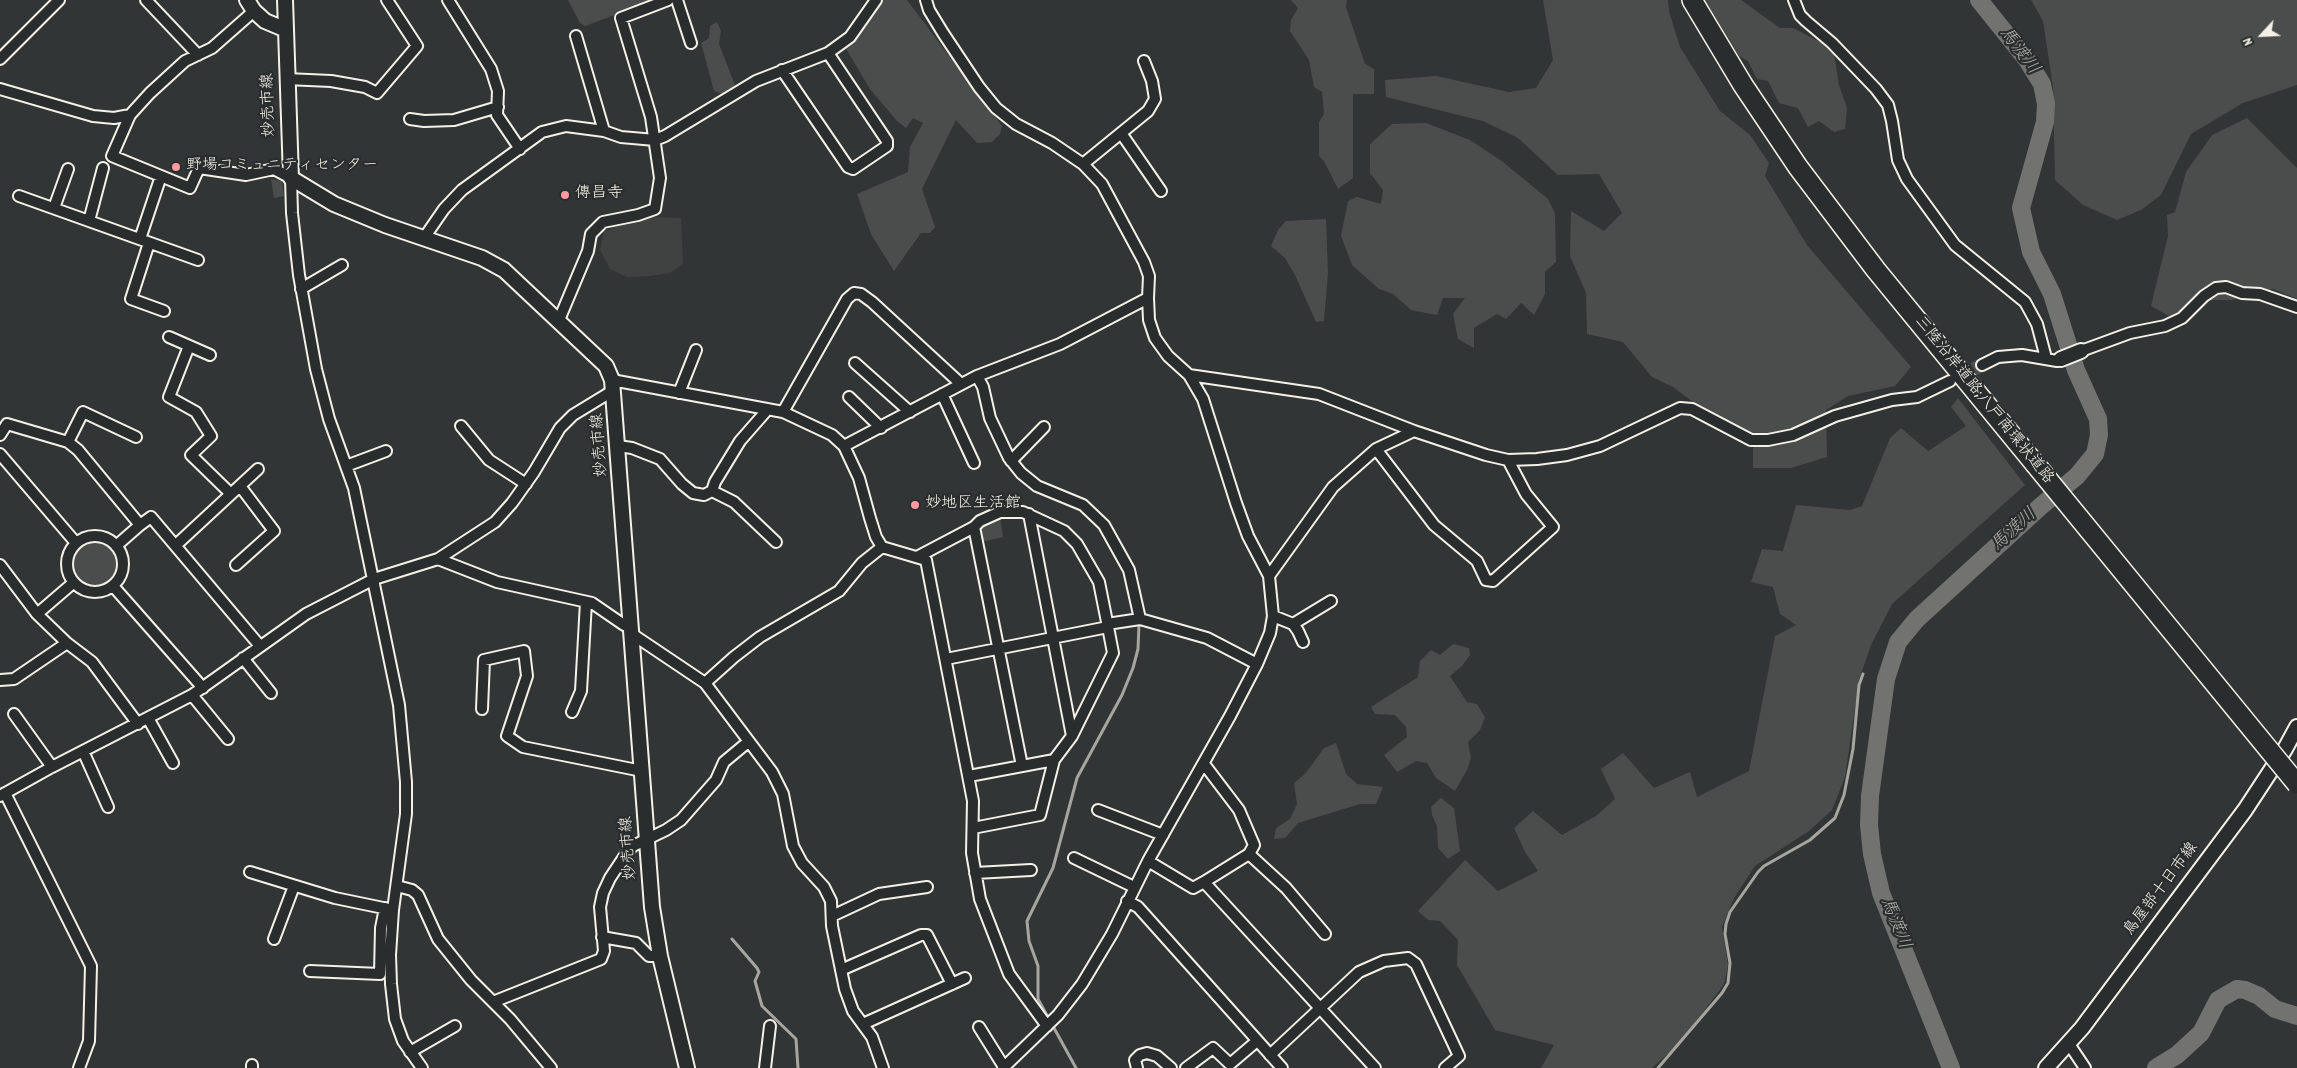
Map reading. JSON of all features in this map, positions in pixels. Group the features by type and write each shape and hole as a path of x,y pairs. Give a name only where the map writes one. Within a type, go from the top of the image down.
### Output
{"highway":[{"name":"三陸沿岸道路;八戸南環状道路","path":"1692,0 1742,85 1798,167 1876,270 2297,784"}],"main road":[{"name":"妙売市線","path":"285,0 284,29 291,178 334,204 385,225 482,258 504,270 606,366 613,385 652,906 660,956 687,1068"},
{"path":"250,6 265,21 284,29"},
{"path":"2061,359 2081,351"},
{"name":"鳥屋部十日市線","path":"2046,1068 2069,1044 2245,810 2285,749 2297,727"}],"street":[{"path":"0,58 60,0"},
{"path":"146,0 198,55"},
{"path":"286,79 331,81 365,87 377,93 417,46 386,0"},
{"path":"448,0 491,69 498,91 497,115 520,149"},
{"path":"559,320 588,251 591,234 603,222 638,216 655,209 660,178 651,117 621,18 668,0"},
{"path":"678,0 691,43"},
{"path":"424,238 444,209 462,190 542,132 566,126 604,132 621,137 655,140 674,132 756,81 828,53 850,37 876,0"},
{"path":"926,0 929,10 943,33 979,87 996,108 1016,124 1052,143 1083,164 1102,184 1144,262 1149,276 1149,320 1155,338 1168,356 1189,375 1203,399 1248,536 1269,576 1273,616 1270,633 1257,664 1204,764 1134,887 1112,934 1082,984 1047,1026 1004,1067 979,1026"},
{"path":"1794,0 1800,15 1832,43 1876,88 1888,105 1898,160 1907,179 1955,245 2026,302 2037,324 2046,358"},
{"path":"250,6 212,48 185,61 130,115 112,156 190,188 199,168 246,175 274,169 291,178 292,213 301,289 316,369 326,411 354,488 374,578 399,705 406,782 406,814 397,886 381,928 380,974 310,971"},
{"path":"576,36 604,132"},
{"path":"782,70 848,167 853,169 887,146 887,141 828,53"},
{"path":"1083,164 1148,111 1155,99 1152,81 1144,61"},
{"path":"0,89 92,116 114,118 130,115"},
{"path":"410,119 424,121 454,120 498,107"},
{"path":"1121,133 1161,192"},
{"path":"89,221 103,168"},
{"path":"54,208 68,169"},
{"path":"161,176 131,298 164,311"},
{"path":"19,196 198,260"},
{"path":"301,289 342,265"},
{"path":"2081,351 2130,333 2165,326 2182,318 2204,296 2216,288 2226,287 2242,292 2260,294 2297,307"},
{"path":"783,412 847,299 854,293 861,294 872,302 961,384"},
{"path":"844,446 977,376 1060,344 1148,298"},
{"path":"170,337 210,355"},
{"path":"190,346 168,397 196,412 211,436 191,455 231,494"},
{"path":"679,393 696,350"},
{"path":"1982,365 1998,357 2022,354 2057,360 2061,359"},
{"path":"855,363 910,412"},
{"path":"1189,375 1319,394 1414,431 1508,460 1567,455 1600,446 1680,408 1692,409 1751,440 1768,440 1793,435 1835,416 1892,400 1917,397 1950,382"},
{"path":"977,376 983,387 990,418 1011,461 1021,473 1036,486 1083,505 1104,525 1128,570 1140,619"},
{"path":"79,1068 89,1041 91,966 3,794 52,766 192,695 306,614 374,578 438,559 495,522 526,484 560,428 573,415 613,385 679,393 783,412 832,435 844,446 859,478 870,518 882,547"},
{"path":"942,394 974,463"},
{"path":"849,397 881,428"},
{"path":"618,446 632,448 660,459 682,484 693,493 704,495 712,491 715,482 740,441 768,409"},
{"path":"68,442 83,412 136,437"},
{"path":"0,435 7,424 68,442 78,450 140,526"},
{"path":"461,426 489,460 526,484"},
{"path":"1011,461 1044,428"},
{"path":"1269,576 1334,486 1376,449 1414,431"},
{"path":"1376,449 1434,525 1477,562 1486,580 1493,581 1553,528 1526,494 1508,460"},
{"path":"346,466 386,451"},
{"path":"0,454 76,543"},
{"path":"176,545 258,469"},
{"path":"236,564 274,531 240,486"},
{"path":"712,491 734,502 776,542"},
{"path":"917,557 974,527 980,521 1000,512 1029,514 1064,530 1077,544 1099,582 1113,653 1072,736 1054,760 1040,815 973,828"},
{"path":"1029,514 1072,736"},
{"path":"116,546 151,517 260,646"},
{"path":"974,527 1022,766"},
{"path":"94,536 106,538 116,546 122,557 122,570 113,586 102,592 89,592 73,583 66,565 69,553 76,543 94,536"},
{"path":"882,547 926,560 973,801 972,853 980,899 1009,974 1047,1026"},
{"path":"706,682 760,637 839,591 862,563 882,547"},
{"path":"438,559 497,582 592,603 706,682 748,742 772,772 783,794 793,846 802,863 824,886 831,901 841,970 853,1011 872,1037 883,1068"},
{"path":"1,567 37,614 67,643 92,662 138,724"},
{"path":"37,614 73,583"},
{"path":"113,586 202,688"},
{"path":"1293,624 1330,601"},
{"path":"572,712 581,691 586,602"},
{"path":"1273,616 1293,624 1303,642"},
{"path":"946,659 1140,619 1207,638 1257,664"},
{"path":"0,680 14,679 67,643"},
{"path":"482,709 484,660 524,651 527,676 507,736 523,747 642,771"},
{"path":"243,658 271,693"},
{"path":"192,695 228,739"},
{"path":"14,714 52,766"},
{"path":"148,718 173,764"},
{"path":"494,1002 601,959 604,951 600,907 610,878 633,846 681,820 716,780 724,762 748,742"},
{"path":"83,751 108,807"},
{"path":"968,776 1054,760"},
{"path":"1148,861 1193,888 1249,854 1254,845 1239,810 1204,764"},
{"path":"1098,810 1163,835"},
{"path":"1249,854 1286,888 1325,934"},
{"path":"1074,858 1134,887"},
{"path":"975,873 1031,870"},
{"path":"250,872 335,898 389,909"},
{"path":"1204,882 1375,1068"},
{"path":"274,939 294,886"},
{"path":"397,886 412,890 418,895 438,939 471,980 510,1019 551,1068"},
{"path":"832,916 880,894 927,887"},
{"path":"1127,901 1138,907 1282,1068"},
{"path":"389,909 391,984 395,1020 403,1041 422,1068"},
{"path":"841,970 921,935 927,936 952,984"},
{"path":"602,937 636,943 649,956 660,956"},
{"path":"1270,1055 1359,972 1384,960 1408,958 1416,964 1459,1056 1445,1068"},
{"path":"862,1024 965,978"},
{"path":"410,1052 455,1026"},
{"path":"765,1068 770,1026"},
{"path":"1186,1068 1213,1048 1230,1064 1257,1041"},
{"path":"2069,1044 2084,1067"},
{"path":"1137,1068 1135,1060 1140,1055 1147,1053 1157,1056 1171,1068"}],"shaded area":[{"path":"568,0 655,0 585,26 580,23"},
{"path":"879,0 907,0 1002,126 1000,134 992,142 977,143 956,120 922,189 935,227 930,233 921,233 894,271 871,234 857,194 908,172 910,147 923,123 913,118 906,128 897,121 870,89 845,47"},
{"path":"1291,0 1347,0 1346,7 1365,64 1374,69 1374,94 1353,94 1353,178 1338,189 1324,161 1319,156 1319,122 1324,114 1322,92 1314,87 1309,60 1290,31 1291,20 1298,8"},
{"path":"1543,0 1668,0 1669,11 1680,47 1720,111 1750,135 1769,163 1765,176 1807,245 1911,367 1895,386 1848,396 1826,410 1827,457 1791,468 1753,468 1753,447 1673,387 1652,377 1623,342 1587,334 1586,293 1570,256 1571,211 1604,231 1622,213 1599,174 1558,175 1518,138 1483,121 1386,97 1385,80 1436,76 1509,92 1536,88 1553,60"},
{"path":"1705,0 1741,0 1780,28 1793,28 1820,42 1834,54 1839,85 1847,108 1845,129 1834,132 1819,121 1808,127 1798,108 1779,103 1768,81 1757,79 1748,61 1739,56"},
{"path":"2031,0 2297,0 2297,85 2243,103 2191,134 2161,195 2141,210 2117,220 2083,205 2055,180 2053,87 2043,21"},
{"path":"717,22 721,31 719,44 735,85 722,94 714,91 701,43 709,38 710,26"},
{"path":"2247,118 2297,168 2297,299 2273,289 2232,300 2213,300 2169,316 2151,306 2168,236 2167,215 2175,212 2186,172 2212,135"},
{"path":"1426,123 1470,140 1503,162 1548,199 1555,213 1556,262 1545,272 1545,294 1534,315 1521,303 1506,319 1497,314 1474,328 1474,348 1458,339 1453,314 1465,298 1443,298 1437,315 1411,310 1393,294 1379,289 1352,265 1341,236 1348,201 1357,197 1381,204 1383,190 1370,173 1370,144 1392,124"},
{"path":"271,179 282,181 284,196 274,198"},
{"path":"648,217 681,218 683,264 670,273 650,276 627,277 610,269 600,250 604,232 621,224"},
{"path":"1326,219 1328,273 1324,321 1316,322 1295,275 1285,258 1271,246 1278,230 1286,221"},
{"path":"1958,398 2025,485 1892,604 1871,645 1859,680 1845,777 1832,810 1809,831 1755,866 1734,898 1722,927 1728,965 1724,984 1683,1040 1652,1068 1541,1068 1554,1045 1495,1030 1457,965 1458,940 1440,921 1428,920 1418,911 1465,860 1498,891 1538,871 1525,852 1514,828 1533,811 1562,835 1596,816 1615,799 1601,769 1623,753 1654,788 1690,772 1697,797 1749,771 1775,636 1796,625 1780,614 1773,587 1751,582 1762,549 1783,551 1796,505 1850,510 1862,506 1890,438 1901,428 1928,451 1966,426 1951,407"},
{"path":"1000,517 1003,537 982,542 979,530 981,526"},
{"path":"94,542 106,546 112,552 116,564 112,576 106,582 94,586 82,582 76,576 72,564 76,552 82,546"},
{"path":"1453,644 1469,648 1470,655 1462,666 1450,676 1467,702 1477,704 1485,717 1480,730 1468,742 1471,758 1468,768 1455,791 1436,778 1427,763 1416,761 1397,772 1384,755 1407,737 1406,727 1395,715 1375,714 1371,707 1418,677 1420,661 1431,650 1440,655"},
{"path":"1336,743 1346,774 1357,784 1383,787 1376,804 1360,804 1298,823 1285,838 1274,839 1276,828 1290,819 1297,804 1294,783 1305,774 1324,748"},
{"path":"1441,798 1454,808 1460,851 1448,859 1438,848 1437,826 1431,807"}],"waterway":[{"name":"馬渡川","path":"1951,1068 1881,893 1872,854 1869,825 1870,796 1886,679 1898,642 1917,619 2041,506 2077,476 2095,454 2099,435 2098,419 2076,370 2052,294 2031,252 2021,208 2045,122 2046,104 2042,84 2027,60 1979,0"},
{"path":"1076,1068 1038,999 1038,966 1029,941 1027,921 1053,868 1077,778 1122,695 1133,668 1138,649 1139,624"},
{"path":"1658,1068 1722,993 1728,983 1730,963 1725,934 1726,924 1730,912 1758,872 1764,866 1810,840 1835,818 1844,795 1853,749 1859,685 1863,674"},
{"path":"732,939 759,972 755,981 762,1006 796,1039 798,1068"},
{"path":"2156,1068 2177,1055 2201,1033 2218,1000 2237,989 2259,996 2275,1009 2297,1016"}],"tunnel":[{"path":"1955,379 1982,365"}],"place":[{"name":"野場コミュニティセンター","path":"176,167"},
{"name":"傳昌寺","path":"565,195"},
{"name":"妙地区生活館","path":"915,505"}]}
